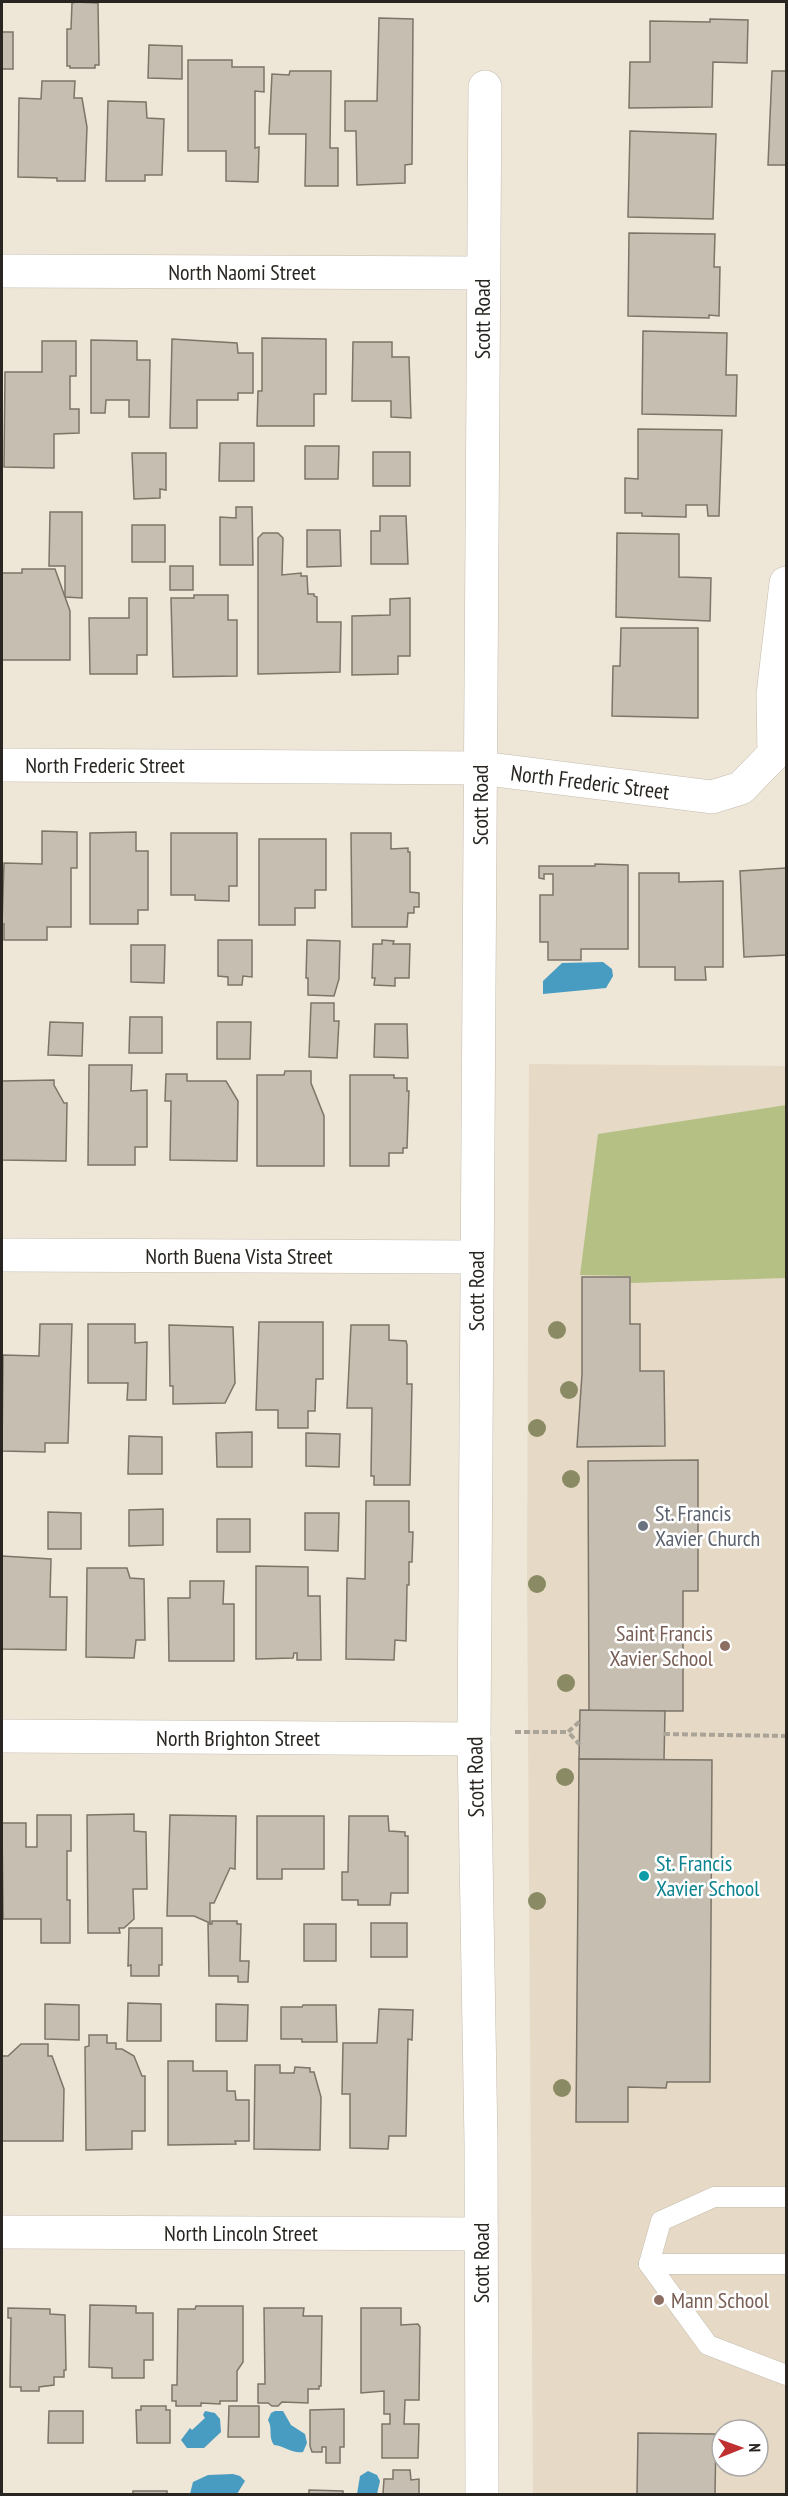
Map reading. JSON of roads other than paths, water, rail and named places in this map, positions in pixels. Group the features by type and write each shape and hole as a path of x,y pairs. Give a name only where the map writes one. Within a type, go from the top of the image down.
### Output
{"street":[{"name":"Scott Road","path":"482,2494 474,1739 485,87"},
{"name":"North Naomi Street","path":"2,271 482,273"},
{"name":"North Frederic Street","path":"2,765 480,768 712,797 741,788 774,754 773,695 786,583"},
{"name":"North Buena Vista Street","path":"2,1256 476,1257"},
{"name":"North Brighton Street","path":"2,1736 474,1739"},
{"name":"North Lincoln Street","path":"2,2232 481,2234"}],"lane":[{"path":"649,2264 661,2221 714,2197 786,2197"},
{"path":"649,2264 786,2264"},
{"path":"649,2264 708,2345 786,2375"}],"water":[{"path":"603,962 612,969 613,976 606,988 543,994 543,981 562,963"},
{"path":"205,2411 215,2413 220,2419 221,2432 204,2448 187,2448 181,2440 190,2428 192,2430 205,2418 203,2415"},
{"path":"283,2411 291,2425 305,2434 307,2443 303,2452 295,2452 274,2445 268,2420 271,2413"},
{"path":"368,2471 377,2475 380,2481 377,2494 357,2494 360,2476"},
{"path":"233,2474 245,2481 237,2494 190,2494 193,2482 208,2475"}],"place":[{"name":"St. Francis Xavier Church","path":"643,1526"},
{"name":"Saint Francis Xavier School","path":"725,1646"},
{"name":"St. Francis Xavier School","path":"644,1876"},
{"name":"Mann School","path":"659,2300"}]}
